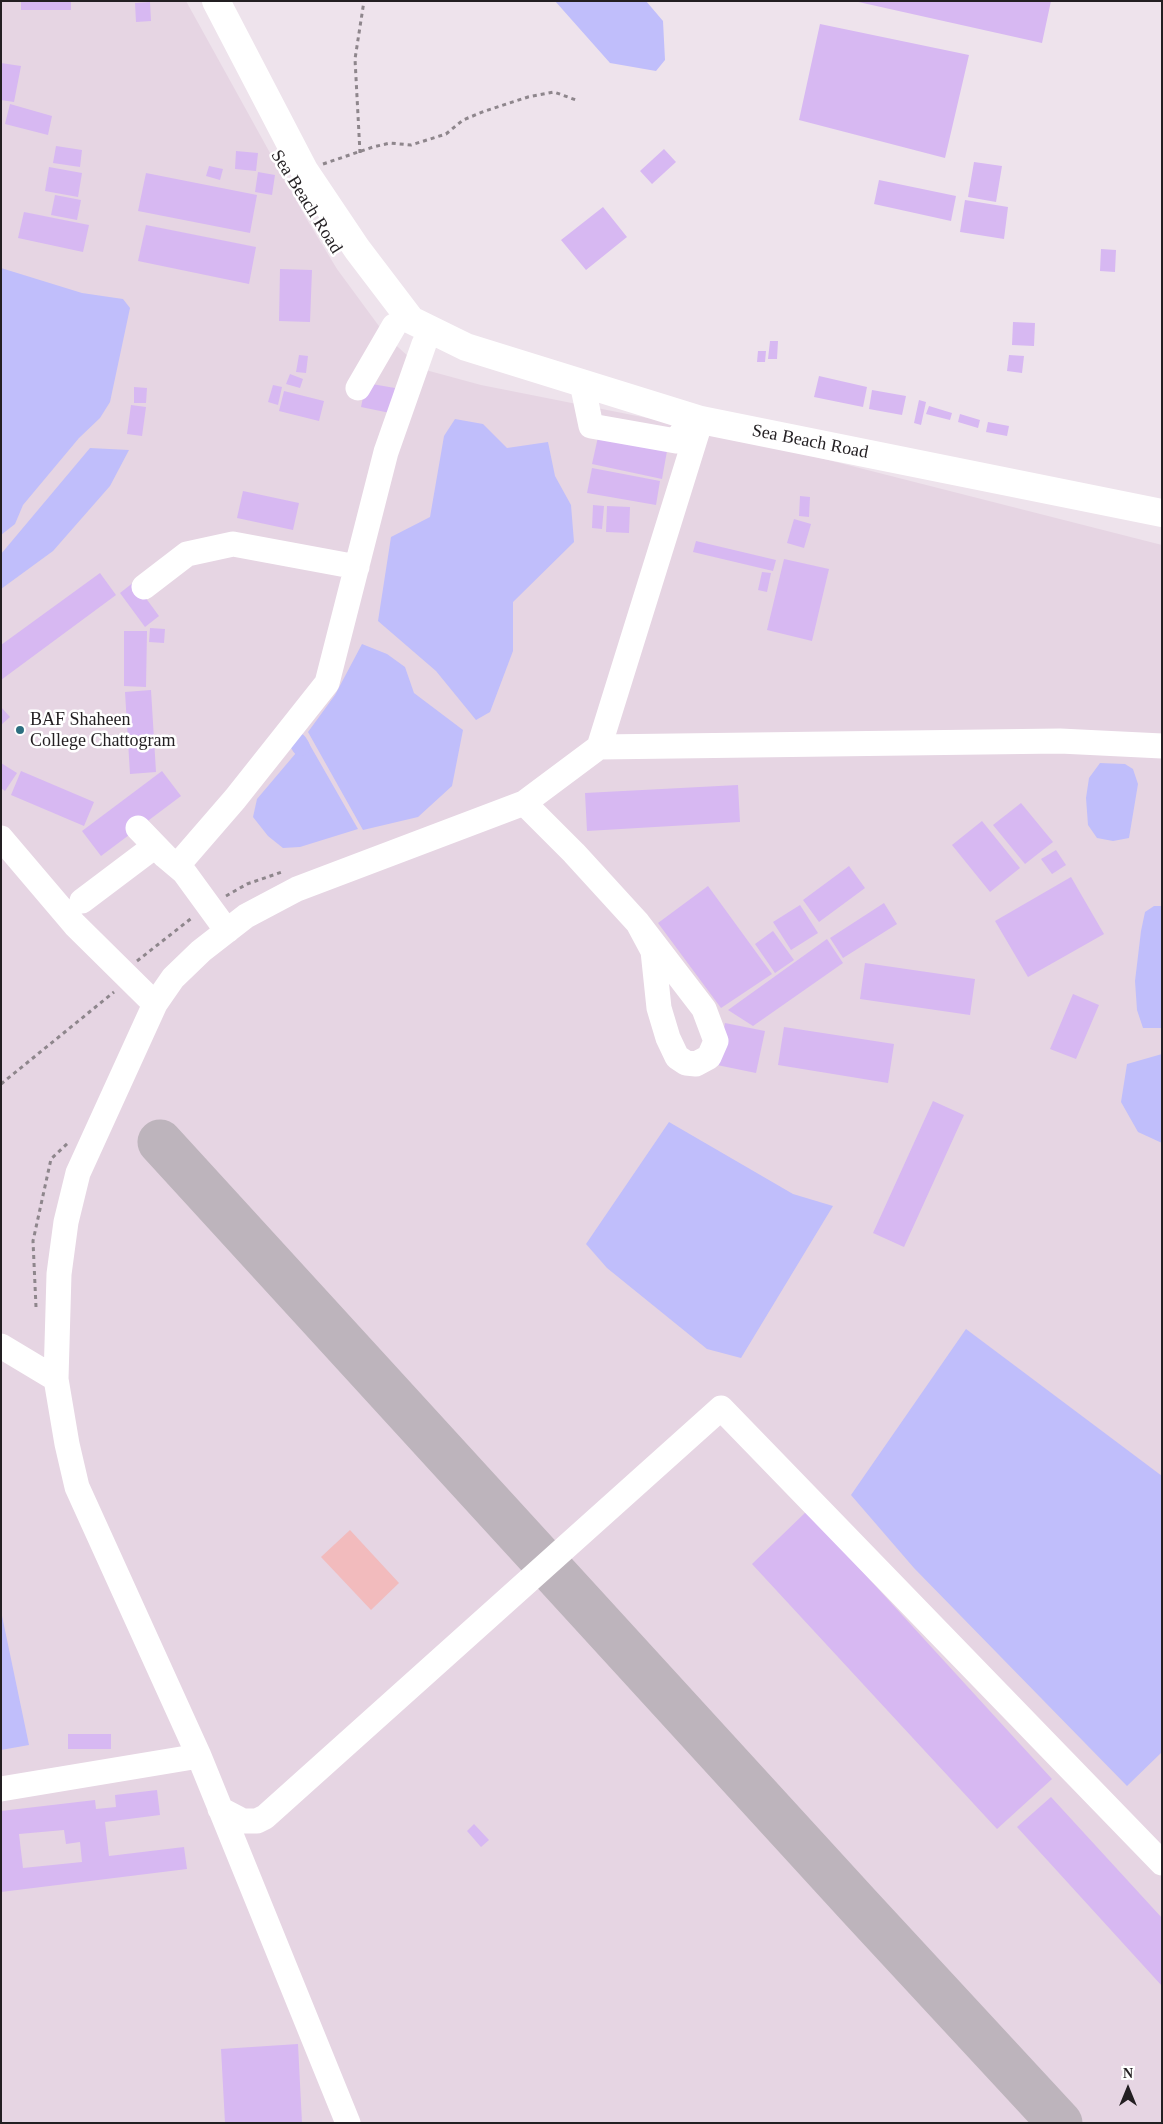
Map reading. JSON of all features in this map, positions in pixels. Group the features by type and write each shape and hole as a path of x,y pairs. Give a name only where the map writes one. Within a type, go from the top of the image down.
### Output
{"main road":[{"name":"Sea Beach Road","path":"197,1 287,175 342,260 394,326 424,344 466,347"},
{"name":"Sea Beach Road","path":"216,1 304,170 357,249 411,320 466,347 696,419 1162,513"}],"street":[{"path":"358,388 394,326"},
{"path":"177,866 235,799 327,683 386,452 424,344"},
{"path":"582,383 590,426 676,441 696,419"},
{"path":"599,747 696,419"},
{"path":"144,587 187,554 233,544 314,561 357,567"},
{"path":"348,2123 199,1756 77,1486 67,1444 56,1379 58,1274 66,1222 78,1173 155,1004 173,978 201,951 246,916 297,890 524,803 599,747 1060,741 1162,746"},
{"path":"524,803 574,853 638,923 704,1009 716,1041 709,1058 696,1064 686,1063 677,1057 668,1038 659,1008 653,951 638,923"},
{"path":"82,901 146,837 184,872 227,931"},
{"path":"1,838 75,925 155,1004"},
{"path":"1,1346 56,1379"},
{"path":"220,1809 243,1821 257,1821 264,1816 721,1408 1162,1863"},
{"path":"1,1790 199,1756"}],"path":[{"path":"360,153 355,59 364,1"},
{"path":"304,170 390,143 411,145 446,134 470,117 528,97 554,92 576,100"},
{"path":"222,899 247,884 284,872"},
{"path":"136,962 197,914"},
{"path":"1,1084 115,991"},
{"path":"36,1316 33,1240 51,1159 71,1140"}],"shaded area":[{"path":"1,1 186,1 306,218 337,269 387,337 422,369 481,385 718,432 1162,545 1162,2123 1,2123"},
{"path":"350,1530 399,1583 371,1610 321,1557"}],"water":[{"path":"555,1 646,1 663,21 665,60 656,71 610,63"},
{"path":"1,268 82,293 123,299 130,308 110,402 100,418 79,438 23,505 15,524 1,535"},
{"path":"455,419 483,424 507,448 548,442 555,476 571,505 574,542 513,602 513,651 490,712 476,720 436,671 378,621 391,537 430,517 444,436"},
{"path":"90,448 129,450 110,486 53,551 1,589 1,554"},
{"path":"362,644 387,654 405,667 414,693 463,730 452,786 418,817 363,830 308,732 335,695"},
{"path":"307,740 358,829 300,847 283,848 268,836 253,817 257,799"},
{"path":"1100,763 1125,764 1133,769 1138,784 1129,838 1113,841 1097,838 1088,825 1086,798 1089,778"},
{"path":"1154,906 1162,906 1162,1028 1143,1028 1137,1010 1135,981 1145,912"},
{"path":"1162,1054 1162,1143 1138,1132 1121,1102 1127,1064"},
{"path":"669,1122 793,1194 833,1206 741,1358 707,1349 607,1268 586,1244"},
{"path":"966,1329 1162,1476 1162,1752 1127,1786 914,1568 851,1495"},
{"path":"1,1611 29,1745 1,1750"}],"building":[{"path":"21,1 71,1 71,10 21,10"},
{"path":"854,1 1051,1 1042,43"},
{"path":"150,2 151,21 136,22 135,3"},
{"path":"820,24 969,55 945,158 799,120"},
{"path":"1,63 21,66 14,102 1,100"},
{"path":"10,104 52,116 48,135 5,124"},
{"path":"56,146 82,150 80,167 53,163"},
{"path":"664,149 676,162 652,184 640,171"},
{"path":"236,151 258,153 256,171 235,169"},
{"path":"974,162 1002,166 996,202 968,197"},
{"path":"209,166 223,169 220,180 206,176"},
{"path":"49,167 82,173 78,197 45,191"},
{"path":"258,172 275,175 272,195 255,192"},
{"path":"146,173 257,195 250,233 138,211"},
{"path":"879,180 956,196 951,221 874,204"},
{"path":"55,195 81,200 77,220 51,215"},
{"path":"965,200 1008,207 1004,239 960,232"},
{"path":"603,207 627,237 586,270 561,240"},
{"path":"24,212 89,225 83,252 18,238"},
{"path":"146,225 256,247 249,284 138,261"},
{"path":"1101,249 1116,250 1115,272 1100,271"},
{"path":"280,269 312,270 310,322 279,321"},
{"path":"1013,322 1035,323 1034,346 1012,345"},
{"path":"770,341 778,341 777,359 768,359"},
{"path":"758,351 766,351 765,362 757,362"},
{"path":"299,355 308,356 306,373 296,372"},
{"path":"1009,355 1024,356 1022,373 1007,371"},
{"path":"290,374 303,379 300,388 286,384"},
{"path":"819,376 867,387 863,407 814,397"},
{"path":"366,383 395,388 390,413 361,407"},
{"path":"273,385 282,387 278,405 268,402"},
{"path":"134,387 147,388 146,403 134,403"},
{"path":"872,390 906,396 902,415 869,409"},
{"path":"284,391 324,401 319,421 279,411"},
{"path":"919,400 926,402 921,425 914,423"},
{"path":"131,405 146,407 142,436 127,434"},
{"path":"929,406 952,413 950,420 926,414"},
{"path":"960,414 980,420 978,428 958,422"},
{"path":"988,422 1009,426 1007,436 986,432"},
{"path":"598,437 667,451 662,479 592,464"},
{"path":"592,468 660,481 656,505 587,493"},
{"path":"243,491 299,503 293,530 237,518"},
{"path":"800,496 810,497 809,517 799,516"},
{"path":"593,505 604,506 602,529 592,528"},
{"path":"607,506 630,507 629,533 606,532"},
{"path":"794,519 811,524 804,548 787,543"},
{"path":"696,541 776,560 773,571 693,552"},
{"path":"784,559 829,569 812,641 767,630"},
{"path":"762,572 771,573 767,592 758,590"},
{"path":"100,573 116,595 1,680 1,645"},
{"path":"134,582 159,616 145,627 120,593"},
{"path":"150,628 165,629 164,643 149,642"},
{"path":"124,631 147,631 146,687 124,686"},
{"path":"151,690 156,772 130,774 125,692"},
{"path":"1,707 10,717 1,725"},
{"path":"1,763 17,773 5,791 1,788"},
{"path":"21,771 94,802 84,826 11,795"},
{"path":"162,771 181,796 101,856 82,831"},
{"path":"738,785 740,822 587,831 585,793"},
{"path":"1021,803 1053,842 1025,864 993,825"},
{"path":"982,821 1020,868 990,892 952,845"},
{"path":"1056,850 1066,865 1052,874 1041,859"},
{"path":"849,866 865,888 819,922 803,900"},
{"path":"1071,877 1104,934 1028,977 995,921"},
{"path":"708,886 772,974 721,1008 658,923"},
{"path":"884,903 897,924 843,958 830,938"},
{"path":"800,905 818,933 791,950 773,922"},
{"path":"773,931 794,960 775,973 755,944"},
{"path":"827,939 843,963 753,1026 728,1010"},
{"path":"865,963 975,979 970,1015 860,999"},
{"path":"1073,994 1099,1005 1076,1059 1050,1049"},
{"path":"725,1023 765,1031 756,1073 717,1065"},
{"path":"784,1027 894,1044 888,1083 778,1065"},
{"path":"933,1101 964,1115 904,1247 873,1233"},
{"path":"807,1511 1052,1779 997,1829 752,1564"},
{"path":"68,1734 111,1734 111,1749 68,1749"},
{"path":"157,1790 160,1815 105,1822 109,1856 184,1847 187,1869 1,1892 1,1811 95,1800 96,1809 116,1807 115,1795","holes":["64,1830 66,1844 80,1842 82,1862 23,1868 19,1834"]},
{"path":"1051,1797 1162,1918 1162,1986 1017,1827"},
{"path":"474,1824 489,1840 481,1847 467,1831"},
{"path":"298,2044 302,2123 225,2123 221,2049"}],"waterway":[{"path":"298,742 301,747"}],"taxiway":[{"path":"160,1142 1060,2123"}],"place":[{"name":"BAF Shaheen College Chattogram","path":"20,730"}]}
